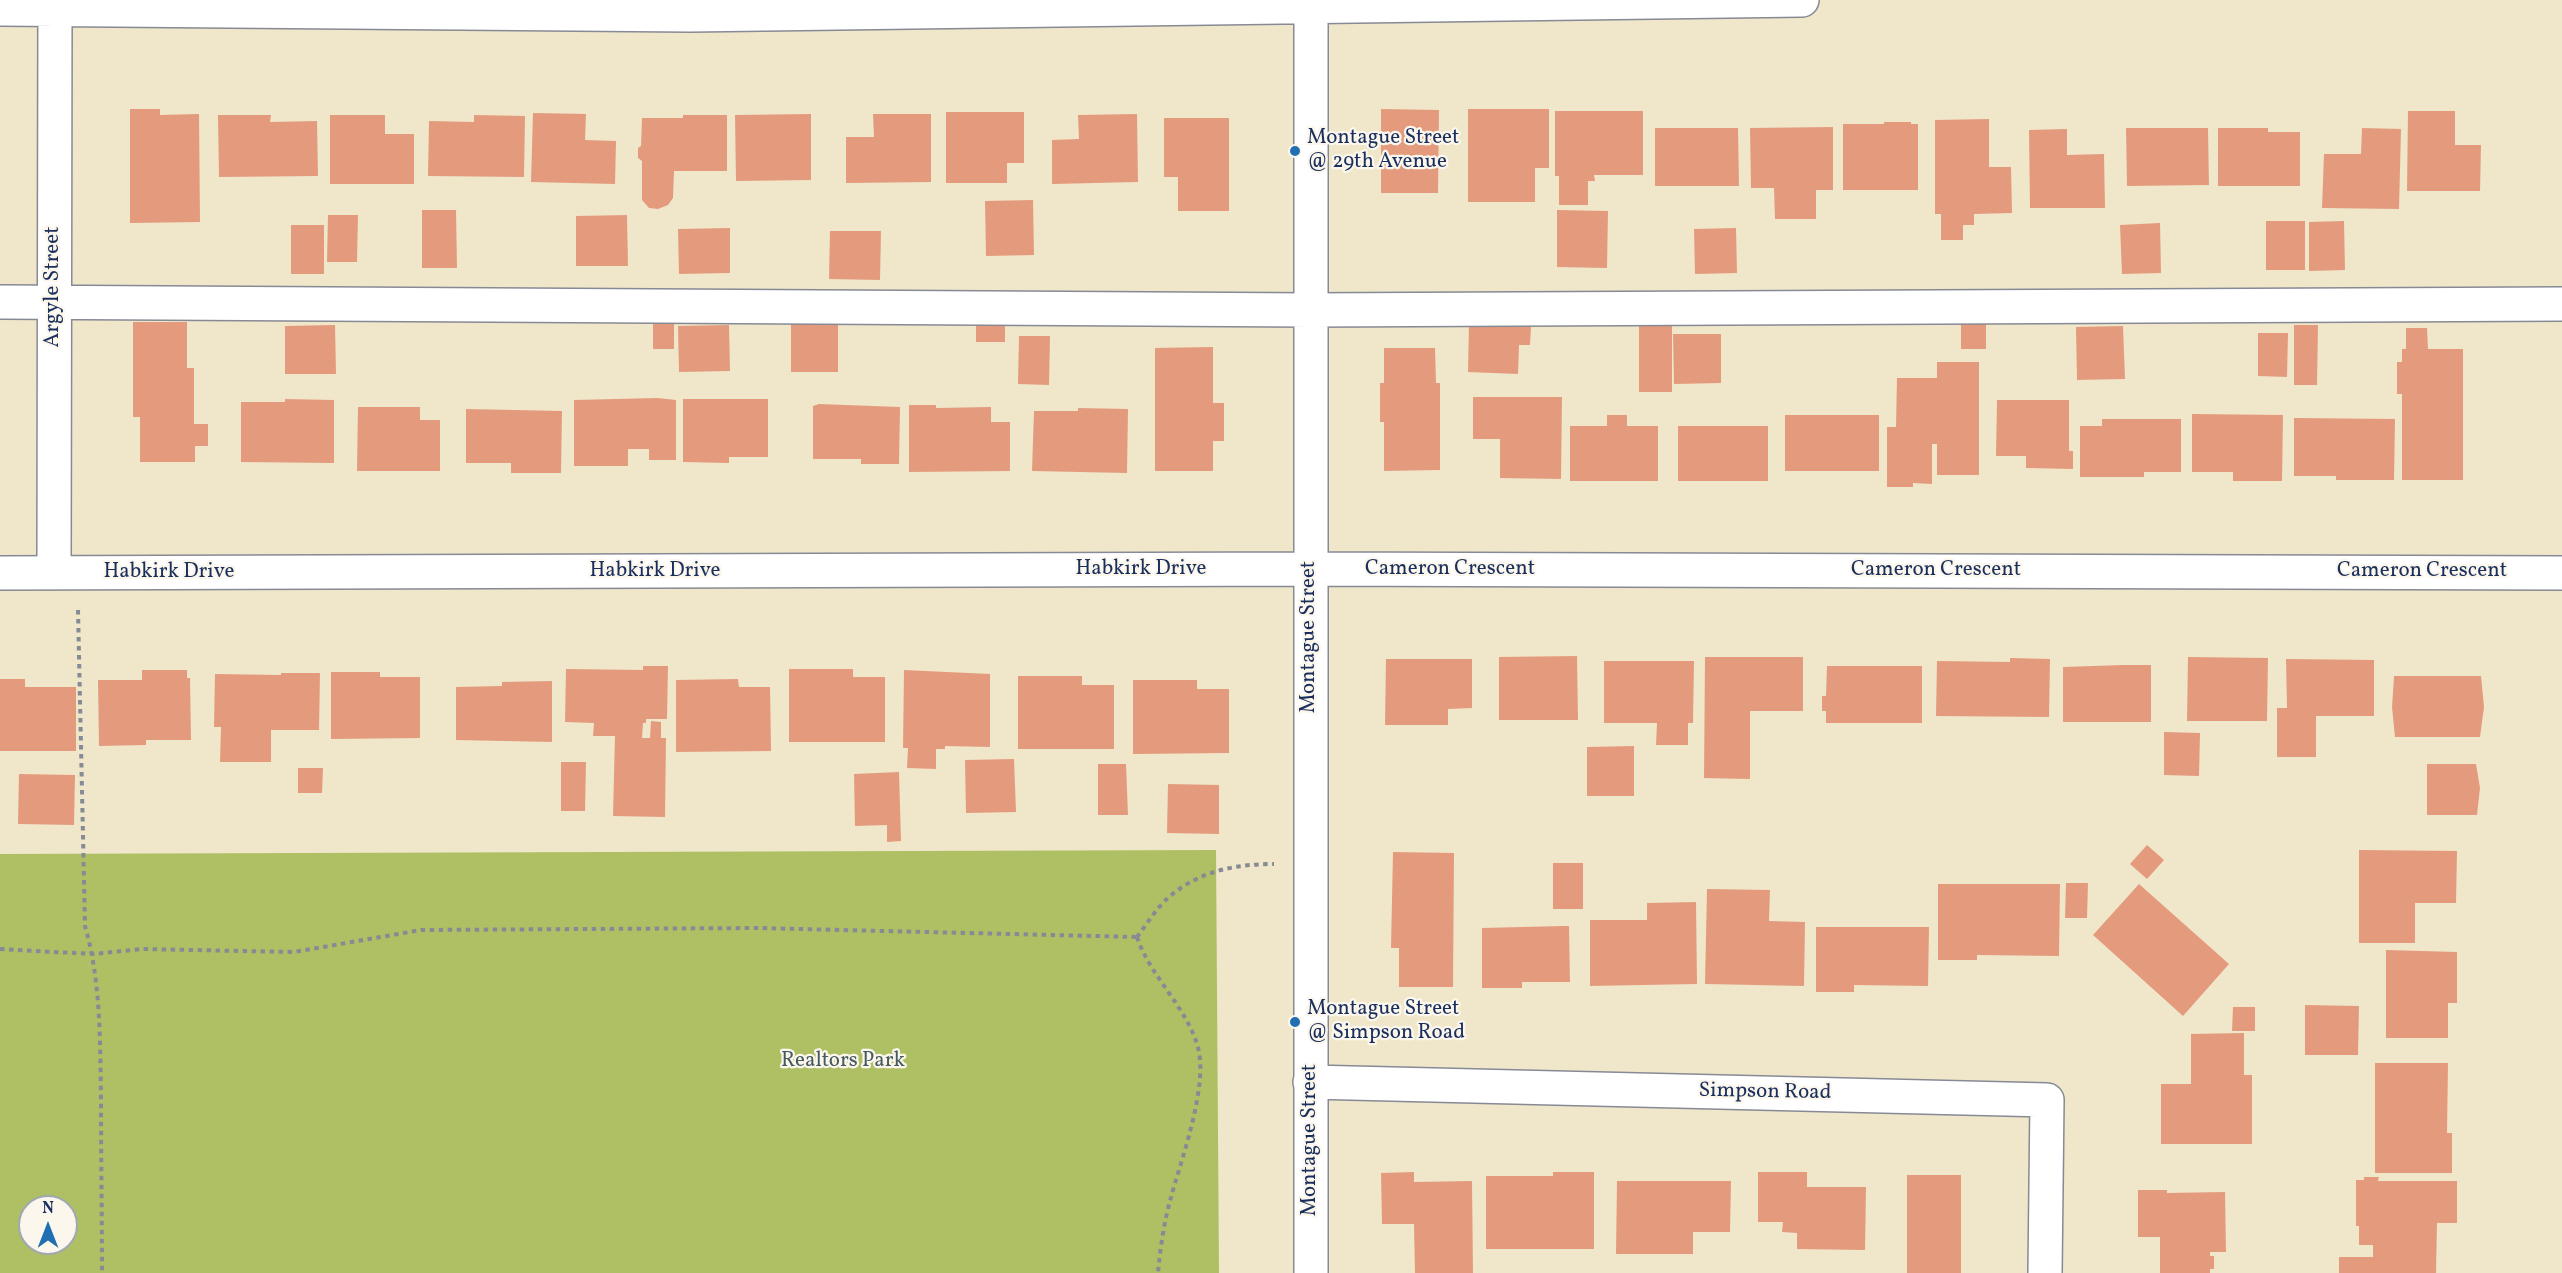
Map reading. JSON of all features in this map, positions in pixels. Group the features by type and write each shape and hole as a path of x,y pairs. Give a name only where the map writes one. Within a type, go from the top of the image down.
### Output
{"street":[{"path":"0,9 55,4 690,8 1802,0"},
{"name":"Montague Street","path":"1311,3 1311,1273"},
{"name":"Argyle Street","path":"55,4 54,302 66,573"},
{"path":"0,302 1311,310 2562,304"},
{"name":"Habkirk Drive","path":"0,573 1310,569"},
{"name":"Cameron Crescent","path":"1310,569 2562,573"},
{"name":"Simpson Road","path":"1310,1082 2047,1100 2045,1273"}],"path":[{"path":"66,573 85,926 93,954 98,990 102,1273"},
{"path":"1137,937 1168,897 1201,875 1245,864 1310,864"},
{"path":"0,950 93,954 142,949 294,952 421,930 758,928 1137,937"},
{"path":"1137,937 1143,954 1181,1010 1198,1045 1201,1076 1169,1204 1158,1273"}],"green space":[{"name":"Realtors Park","path":"1216,850 1219,1273 0,1273 0,854"}],"building":[{"path":"130,109 160,109 160,115 199,114 200,222 130,223"},
{"path":"1381,109 1439,110 1438,193 1381,193"},
{"path":"1468,109 1549,109 1549,168 1535,168 1535,202 1468,202"},
{"path":"1555,111 1643,111 1643,175 1594,175 1595,181 1588,181 1588,205 1559,205 1559,176 1555,176"},
{"path":"2408,111 2455,111 2455,145 2481,145 2480,191 2407,191"},
{"path":"946,112 1024,112 1024,163 1007,163 1007,183 946,183"},
{"path":"533,113 586,114 585,140 616,141 615,184 531,182"},
{"path":"811,114 811,180 736,181 735,115"},
{"path":"873,114 931,114 931,182 846,183 846,137 874,137"},
{"path":"1137,114 1138,182 1052,184 1052,140 1079,139 1078,115"},
{"path":"218,115 271,115 270,122 317,121 318,176 219,177"},
{"path":"330,115 385,115 385,134 414,134 414,184 330,184"},
{"path":"474,115 525,116 524,177 428,176 429,121 474,122"},
{"path":"683,115 727,115 727,171 674,171 673,198 668,205 658,209 649,208 642,200 642,161 638,158 642,118 683,118"},
{"path":"1164,118 1229,118 1229,211 1178,211 1178,177 1164,177"},
{"path":"1989,119 1989,167 2011,167 2012,213 1974,214 1974,225 1963,225 1963,240 1941,240 1941,214 1935,214 1935,120"},
{"path":"1884,122 1918,124 1918,190 1843,190 1843,124 1884,124"},
{"path":"1833,127 1833,190 1816,190 1816,219 1775,219 1774,188 1751,188 1750,128"},
{"path":"1655,128 1738,128 1739,186 1655,186"},
{"path":"2126,128 2208,128 2209,185 2127,186"},
{"path":"2218,128 2268,128 2268,132 2300,132 2300,186 2218,186"},
{"path":"2362,128 2401,129 2399,209 2322,208 2324,154 2361,154"},
{"path":"2067,129 2067,155 2104,154 2105,208 2030,208 2029,130"},
{"path":"1033,200 1034,255 986,256 985,201"},
{"path":"422,210 456,210 457,268 422,268"},
{"path":"1557,210 1608,211 1607,268 1557,267"},
{"path":"328,215 358,215 357,262 327,262"},
{"path":"627,215 628,266 576,266 576,216"},
{"path":"2266,221 2305,221 2305,270 2266,270"},
{"path":"2344,221 2345,270 2309,271 2309,222"},
{"path":"2160,223 2161,273 2122,274 2120,225"},
{"path":"291,225 324,225 324,274 291,274"},
{"path":"730,228 730,273 679,274 678,229"},
{"path":"1736,228 1737,273 1695,274 1694,229"},
{"path":"830,231 881,231 880,280 829,279"},
{"path":"1961,316 1986,316 1986,349 1961,349"},
{"path":"653,321 674,321 674,349 653,349"},
{"path":"976,321 1005,321 1005,342 976,342"},
{"path":"133,322 187,322 187,368 194,368 194,424 208,424 208,446 195,446 195,462 140,462 140,417 133,417"},
{"path":"791,322 838,322 838,372 791,372"},
{"path":"1469,323 1519,324 1519,326 1531,327 1530,345 1519,345 1518,374 1468,372"},
{"path":"1639,323 1672,323 1672,392 1639,392"},
{"path":"335,325 336,374 285,374 285,326"},
{"path":"729,325 730,371 679,372 678,326"},
{"path":"2294,325 2318,325 2317,385 2294,385"},
{"path":"2123,326 2125,379 2077,380 2076,327"},
{"path":"2406,328 2427,328 2428,349 2463,349 2463,480 2402,480 2402,394 2397,394 2397,362 2402,362 2402,349 2406,349"},
{"path":"2258,333 2288,333 2287,377 2258,376"},
{"path":"1673,334 1721,334 1721,383 1674,384"},
{"path":"1019,336 1050,336 1049,385 1018,384"},
{"path":"1213,347 1213,403 1224,403 1224,441 1213,441 1213,471 1155,471 1155,348"},
{"path":"1384,348 1435,348 1436,383 1440,383 1440,470 1384,471 1384,422 1380,422 1380,383 1384,383"},
{"path":"1937,362 1979,362 1979,475 1937,475 1937,444 1932,444 1932,484 1913,483 1913,487 1887,487 1887,427 1896,427 1897,378 1937,378"},
{"path":"1473,397 1562,397 1561,479 1500,478 1500,439 1473,439"},
{"path":"658,398 676,400 676,460 649,460 649,449 628,449 628,466 574,466 574,400"},
{"path":"285,399 334,400 334,463 241,462 241,402 285,402"},
{"path":"683,399 768,399 768,457 729,457 729,463 683,462"},
{"path":"1997,400 2069,400 2069,451 2073,451 2073,469 2026,468 2026,456 1996,456"},
{"path":"819,404 900,407 899,464 861,464 861,459 813,459 813,406"},
{"path":"909,405 936,405 936,408 991,407 991,422 1010,422 1010,471 909,472"},
{"path":"358,407 420,407 420,420 440,420 440,471 357,471"},
{"path":"1078,408 1128,409 1127,473 1032,471 1034,411 1078,411"},
{"path":"466,409 562,411 561,473 511,473 511,463 466,463"},
{"path":"2192,414 2283,415 2282,481 2233,481 2233,472 2192,472"},
{"path":"1607,415 1627,415 1627,426 1658,426 1658,481 1570,481 1570,426 1607,426"},
{"path":"1785,415 1879,415 1879,471 1785,471"},
{"path":"2294,418 2395,419 2394,480 2336,480 2336,476 2294,476"},
{"path":"2102,419 2181,419 2181,472 2144,472 2144,477 2080,477 2080,426 2102,426"},
{"path":"1678,426 1768,426 1768,481 1678,481"},
{"path":"1577,656 1578,720 1499,720 1499,657"},
{"path":"1705,657 1803,657 1803,711 1750,711 1750,779 1704,778"},
{"path":"2188,657 2268,658 2267,721 2187,721"},
{"path":"2010,658 2050,659 2049,717 1936,716 1937,661 2010,662"},
{"path":"1386,659 1472,659 1472,708 1448,709 1448,725 1385,725"},
{"path":"2286,659 2374,660 2374,716 2316,716 2316,757 2277,757 2277,708 2287,708"},
{"path":"1604,661 1694,661 1693,723 1688,723 1688,745 1656,745 1657,723 1604,723"},
{"path":"2151,665 2151,722 2063,722 2063,667"},
{"path":"643,666 668,666 667,719 646,719 646,723 643,723 642,738 650,738 651,721 661,722 661,738 666,738 665,817 613,816 615,736 593,736 594,723 565,722 566,669 643,670"},
{"path":"1827,666 1922,666 1922,723 1826,723 1826,711 1822,711 1822,696 1826,696"},
{"path":"789,669 853,669 853,677 885,677 885,742 789,742"},
{"path":"142,670 187,670 187,678 190,678 191,740 146,740 146,745 99,746 98,680 142,680"},
{"path":"904,670 990,674 990,747 945,746 945,749 936,749 936,769 907,768 908,748 903,748"},
{"path":"331,672 380,672 380,677 420,677 420,738 331,739"},
{"path":"281,673 320,673 319,730 271,730 271,762 220,762 221,727 214,727 215,674 281,675"},
{"path":"1018,676 1082,676 1082,685 1114,685 1114,749 1018,749"},
{"path":"2394,676 2481,676 2484,707 2480,737 2395,737 2392,707"},
{"path":"0,679 25,679 25,687 76,687 76,751 0,751"},
{"path":"738,679 739,687 770,687 771,751 676,752 676,680"},
{"path":"1133,680 1197,680 1197,689 1229,689 1229,753 1133,754"},
{"path":"552,681 552,742 456,740 456,687 502,686 502,682"},
{"path":"2164,732 2200,733 2199,776 2164,775"},
{"path":"1634,746 1634,796 1587,796 1587,747"},
{"path":"1014,759 1016,812 966,813 965,760"},
{"path":"561,762 586,762 585,811 561,811"},
{"path":"1098,764 1126,764 1128,815 1098,815"},
{"path":"2427,764 2476,764 2480,788 2477,815 2427,815"},
{"path":"298,768 323,768 322,793 298,793"},
{"path":"899,772 901,841 887,842 887,825 855,826 854,774"},
{"path":"19,774 75,775 74,825 18,824"},
{"path":"1168,784 1219,785 1219,834 1167,833"},
{"path":"2147,845 2164,860 2147,879 2130,864"},
{"path":"2359,850 2457,851 2456,903 2415,903 2415,943 2359,943"},
{"path":"1393,852 1454,853 1453,987 1399,987 1399,948 1391,948"},
{"path":"1553,863 1583,863 1583,909 1553,909"},
{"path":"2066,883 2088,883 2087,918 2065,918"},
{"path":"1938,884 2060,884 2059,956 1977,955 1977,960 1938,960"},
{"path":"2139,884 2229,964 2183,1016 2093,935"},
{"path":"1707,889 1770,890 1769,921 1805,922 1804,986 1705,984"},
{"path":"1696,902 1697,984 1590,986 1590,920 1647,920 1647,903"},
{"path":"1569,926 1570,982 1522,982 1522,988 1482,988 1482,928"},
{"path":"1816,927 1929,927 1928,986 1854,985 1854,992 1816,992"},
{"path":"2386,950 2457,952 2457,1003 2448,1003 2448,1038 2386,1038"},
{"path":"2305,1005 2359,1006 2358,1055 2305,1055"},
{"path":"2233,1007 2255,1007 2255,1031 2232,1031"},
{"path":"2244,1033 2244,1075 2252,1075 2252,1144 2161,1144 2161,1084 2191,1084 2191,1034"},
{"path":"2375,1063 2448,1063 2447,1133 2452,1133 2452,1173 2375,1173"},
{"path":"1414,1172 1414,1182 1472,1181 1473,1273 1415,1273 1414,1224 1382,1224 1381,1173"},
{"path":"1553,1172 1594,1172 1594,1249 1486,1249 1486,1176 1553,1176"},
{"path":"1758,1172 1807,1172 1807,1187 1866,1187 1865,1250 1797,1249 1797,1233 1782,1232 1783,1222 1758,1222"},
{"path":"1907,1175 1961,1175 1961,1273 1907,1273"},
{"path":"2364,1177 2379,1177 2378,1181 2457,1181 2457,1223 2437,1223 2436,1273 2339,1273 2339,1257 2373,1257 2373,1245 2359,1245 2359,1226 2356,1226 2356,1180 2364,1180"},
{"path":"1617,1181 1731,1181 1730,1232 1693,1232 1693,1254 1616,1254"},
{"path":"2138,1190 2167,1190 2167,1193 2225,1192 2226,1252 2210,1252 2210,1256 2214,1256 2214,1269 2210,1269 2210,1273 2160,1273 2160,1237 2138,1237"}],"place":[{"name":"Montague Street @ 29th Avenue","path":"1295,151"},
{"name":"Montague Street @ Simpson Road","path":"1295,1022"}]}
